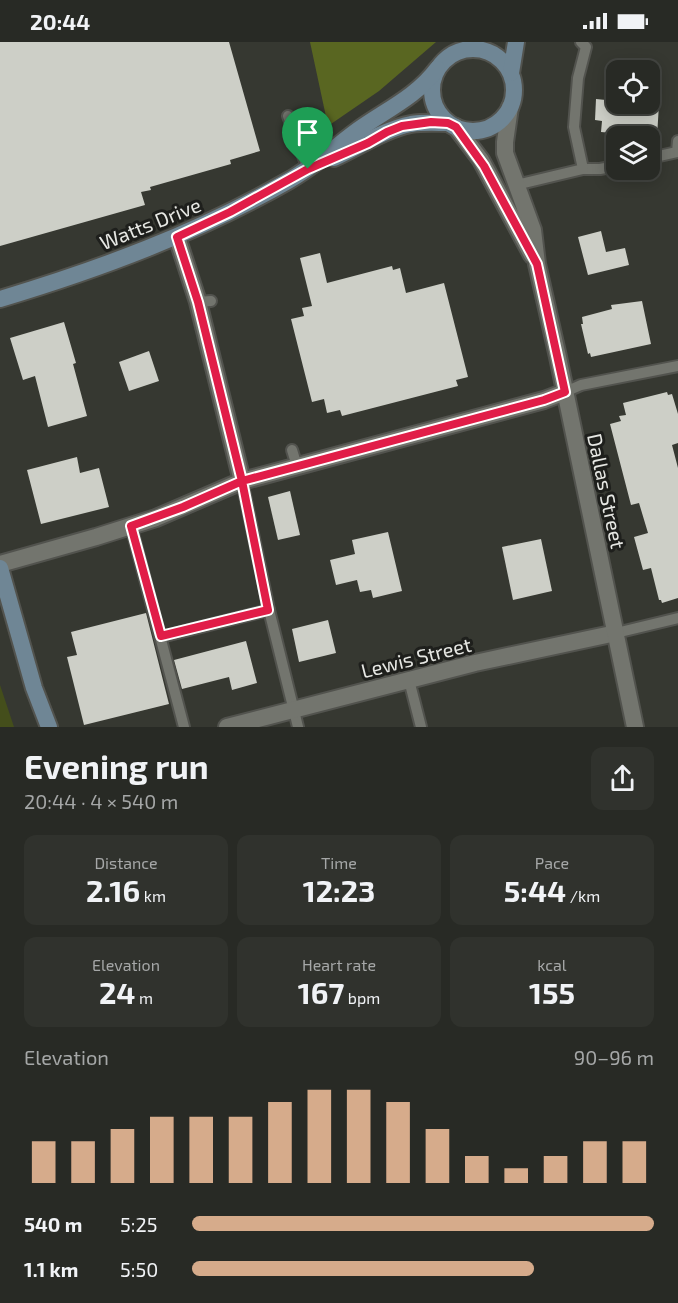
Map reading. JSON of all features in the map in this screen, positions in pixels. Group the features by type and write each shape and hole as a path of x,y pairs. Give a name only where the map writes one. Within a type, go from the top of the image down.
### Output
{"main road":[{"path":"511,73 516,42"},
{"path":"465,46 495,55 511,73 514,84 510,107 503,118 493,126 481,130 468,131 452,125 439,114 432,98 433,80 437,69 452,54 465,46"},
{"name":"Watts Drive","path":"308,169 359,129 411,97 437,69"},
{"name":"Watts Drive","path":"0,299 177,237 230,212 308,169 402,126 416,123 452,125"},
{"path":"0,566 34,688 49,727"}],"street":[{"name":"Dallas Street","path":"510,107 505,153 533,230 537,264 635,727"},
{"name":"Dallas Street","path":"452,125 484,166 537,264"},
{"path":"177,237 204,302 242,481"},
{"path":"0,566 131,526 181,501 242,481 295,458 544,400 565,392"},
{"name":"Lewis Street","path":"227,727 475,663 616,633"}],"lane":[{"path":"581,42 586,47 578,78 574,127 583,169"},
{"path":"288,116 308,169"},
{"path":"660,156 677,152 678,141"},
{"path":"516,185 583,169 606,168"},
{"path":"565,392 581,385 678,366"},
{"path":"242,481 268,610 298,727"},
{"path":"131,526 184,727"},
{"path":"161,636 268,610"},
{"path":"616,633 678,618"},
{"path":"409,680 421,727"}],"green space":[{"path":"310,42 436,42 379,91 328,126"},
{"path":"0,685 14,727 0,727"}],"building":[{"path":"0,42 229,42 260,151 230,160 231,164 150,187 151,190 141,192 145,205 0,246"},
{"path":"596,99 606,100 606,114 658,114 658,126 606,126 606,132 601,132 602,121 595,120"},
{"path":"601,231 606,252 625,248 629,265 588,275 578,237"},
{"path":"320,253 327,283 392,266 393,270 400,268 406,293 444,283 468,377 456,380 458,386 342,416 340,410 327,413 324,399 312,402 291,319 304,316 302,308 312,306 300,258"},
{"path":"642,301 651,344 591,357 590,353 588,354 581,324 583,324 582,317 612,309 611,305"},
{"path":"64,322 76,363 73,364 87,416 48,427 35,376 23,380 10,338"},
{"path":"149,351 159,381 129,391 119,362"},
{"path":"667,392 668,395 672,394 678,414 678,443 672,445 678,468 678,598 662,603 659,600 651,568 643,570 634,537 648,533 639,503 631,505 610,424 621,421 619,416 626,415 623,403"},
{"path":"77,457 80,473 99,468 109,507 41,524 27,470"},
{"path":"290,491 300,535 278,540 268,497"},
{"path":"388,532 402,591 373,598 371,590 360,592 357,580 336,585 330,560 355,554 352,540"},
{"path":"541,539 552,591 513,600 502,547"},
{"path":"146,613 169,704 84,725 67,657 77,655 71,632"},
{"path":"328,620 336,653 299,662 292,629"},
{"path":"246,641 257,683 232,690 229,677 182,689 174,660"}],"route":[{"path":"308,169 288,182 177,237 198,302 242,481 156,518 131,526 161,636 268,610 242,481 544,400 565,392 537,264 481,160 456,127 448,123 431,122 402,126 308,169"}]}
